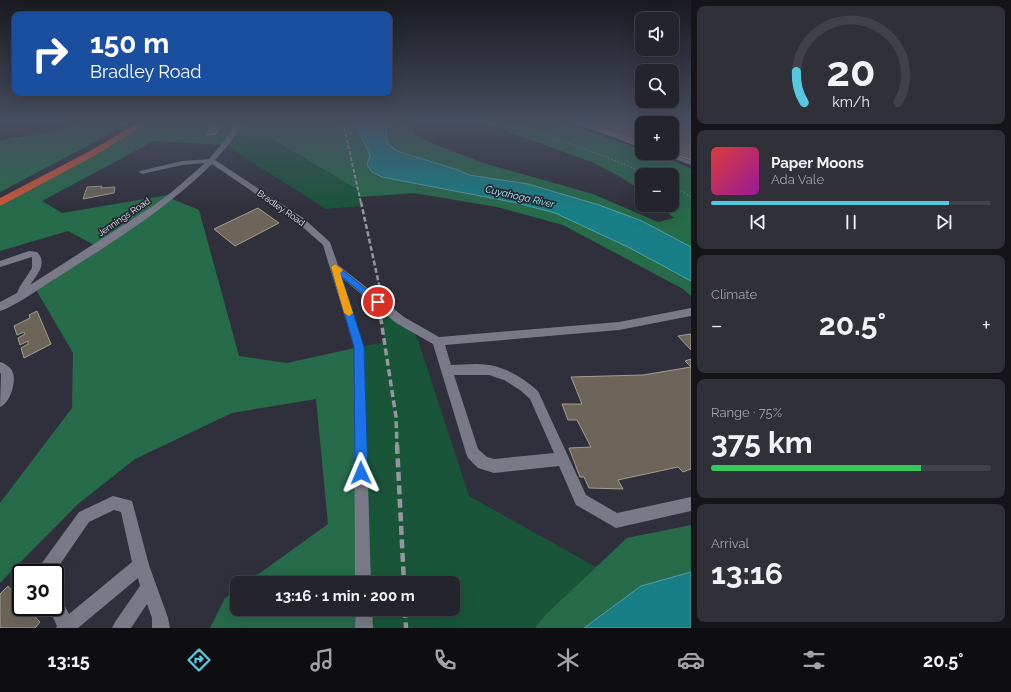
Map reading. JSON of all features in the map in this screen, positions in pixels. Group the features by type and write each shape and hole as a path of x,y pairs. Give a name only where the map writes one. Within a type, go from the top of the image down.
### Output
{"highway":[{"path":"7,188 78,151"},
{"path":"0,203 96,151"}],"street":[{"name":"Jennings Road","path":"0,306 22,295 154,210 212,161 220,151"},
{"path":"679,159 691,163"},
{"path":"142,172 182,163 212,161"},
{"name":"Bradley Road","path":"212,161 300,220 327,244 359,347 363,576"},
{"path":"0,264 29,254 34,254 36,256 37,268 22,290 22,295"},
{"path":"335,267 400,320 438,341 619,326 691,312"},
{"path":"438,341 473,453 483,463 494,466 563,459"},
{"path":"0,367 7,372 7,391 0,402"},
{"path":"447,370 489,370 508,376 534,394 581,500 616,521 691,504"},
{"path":"51,564 84,517 112,503 127,506 141,565 160,618 161,628"},
{"path":"60,616 66,627 141,565"},
{"path":"120,628 149,587"},
{"path":"364,616 364,628"}],"path":[{"path":"591,151 635,169"},
{"path":"679,189 691,197"}],"green space":[{"path":"0,151 77,151 0,192"},
{"path":"93,151 135,151 42,201 62,213 174,194 170,198 199,210 239,356 287,363 359,347 363,576 256,576 328,524 316,399 232,413 135,459 78,504 19,564 12,564 12,571 0,583 0,503 72,408 73,353 35,288 98,247 68,231 0,251 0,203"},
{"path":"235,151 293,151 357,189 361,206 326,209"},
{"path":"293,151 369,151 382,177 517,203 555,213 628,247 691,281 691,296 683,289 563,225 497,207 414,193 359,197 357,189"},
{"path":"398,151 454,151 483,163 593,194 658,222 674,218 667,212 679,212 679,168 635,168 635,186 594,163 562,151 635,151 635,160 671,160 691,169 691,247 642,221 599,205 528,184 469,175 458,170"},
{"path":"378,302 414,328 469,496 596,567 546,614 535,628 364,628 364,616 460,616 460,576 363,576 359,347 385,342"},
{"path":"691,525 691,572 641,586 584,628 535,628 546,614 627,538"},
{"path":"230,595 230,616 364,616 364,628 210,628 225,598"}],"water":[{"name":"Cuyahoga River","path":"368,151 398,151 458,170 469,175 528,184 599,205 642,221 691,247 691,281 628,247 555,213 517,203 382,177 372,172 367,165 370,155"},
{"path":"691,572 691,628 584,628 641,586"}],"building":[{"path":"679,151 691,151 691,160 679,156"},
{"path":"102,186 101,188 115,187 114,193 83,199 87,187"},
{"path":"258,208 279,223 235,246 214,229"},
{"path":"37,311 51,344 24,358 21,348 28,344 28,341 20,345 18,338 25,334 24,332 17,335 14,326 30,318 29,315"},
{"path":"691,334 691,350 678,336"},
{"path":"691,359 691,367 685,361"},
{"path":"691,367 691,469 683,472 678,467 618,480 623,489 589,488 584,477 580,477 569,448 591,447 577,420 568,420 562,404 582,404 571,377 643,375"},
{"path":"8,586 12,591 12,616 34,616 40,622 35,628 0,628 0,594"}],"railway":[{"path":"350,151 361,203"},
{"path":"361,202 380,289 378,302 379,308"},
{"path":"379,307 396,417 397,446"},
{"path":"397,445 404,576"},
{"path":"405,616 406,628"}],"slow traffic":[{"path":"338,270 335,267 349,313"}],"route":[{"path":"361,473 359,347 335,267 378,302"}]}
